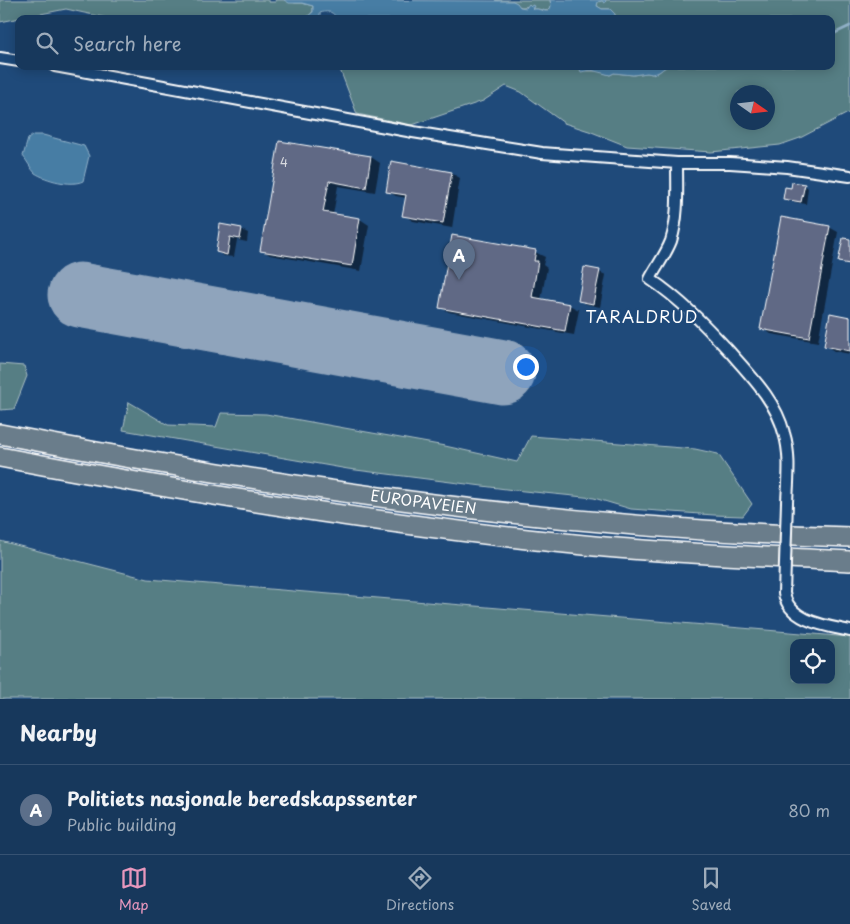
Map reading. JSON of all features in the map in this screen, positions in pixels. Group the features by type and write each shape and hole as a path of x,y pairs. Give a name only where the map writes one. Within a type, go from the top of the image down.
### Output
{"highway":[{"name":"EUROPAVEIEN","path":"0,434 314,487 516,514 730,532 850,537"},
{"name":"EUROPAVEIEN","path":"0,457 309,510 456,531 646,550 850,561"}],"street":[{"path":"0,58 15,60"},
{"path":"77,70 506,148 574,156 677,163 730,163 787,167 850,176"},
{"path":"677,163 674,229 664,254 650,278 676,298 707,328 766,395 779,418 787,446 784,593 787,605 798,615 818,623 850,631"}],"green space":[{"path":"0,0 269,0 269,2 276,2 275,0 284,0 313,6 313,11 310,15 94,15 66,9 36,15 15,15 15,19 0,22"},
{"path":"495,0 550,0 551,6 549,11 547,11 533,9 531,6 521,7 513,1"},
{"path":"600,0 850,0 850,112 800,138 780,145 711,152 627,146 564,123 521,92 506,86 483,101 412,125 357,114 340,70 584,70 599,71 610,75 614,73 633,75 652,74 662,70 835,70 835,15 615,15 610,9 602,9 597,6 597,2"},
{"path":"0,364 24,366 27,376 14,409 0,410"},
{"path":"129,402 168,425 216,427 221,413 266,414 445,446 517,462 531,436 695,449 718,454 752,504 743,516 631,509 594,498 348,469 123,430"},
{"path":"0,541 148,579 850,637 850,699 0,699"}],"water":[{"path":"284,0 513,1 520,7 526,8 529,4 533,5 533,9 549,11 551,6 550,0 606,0 605,3 602,1 598,2 597,6 602,9 610,9 615,14 334,15 327,12 320,13 320,15 309,15 313,12 313,6 302,3 289,3"},
{"path":"591,70 662,70 652,74 614,73 610,75"},
{"path":"33,135 43,135 84,146 89,156 83,181 78,183 59,182 35,173 23,156 28,139"}],"building":[{"path":"279,141 371,156 366,188 329,181 323,212 360,218 352,266 260,251"},
{"path":"391,161 452,172 443,223 402,216 406,195 386,192"},
{"path":"792,182 805,184 801,202 783,199 785,187 791,188"},
{"path":"781,217 830,226 809,338 760,329"},
{"path":"220,224 242,228 240,239 230,237 227,255 216,252"},
{"path":"452,235 536,250 534,261 538,261 532,297 570,304 565,331 439,308"},
{"path":"843,238 850,239 850,264 838,262"},
{"path":"584,267 600,270 593,304 578,301"},
{"path":"830,313 850,317 850,351 824,346"}],"waterway":[{"path":"835,33 850,26"}],"runway":[{"path":"80,295 503,372"}],"place":[{"name":"Politiets nasjonale beredskapssenter","path":"459,280"}],"district":[{"name":"TARALDRUD","path":"642,317"}]}
